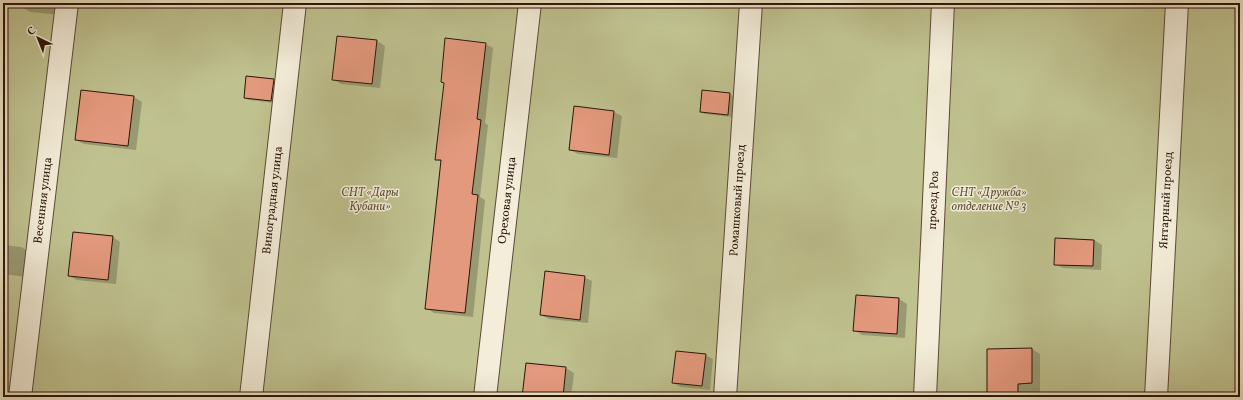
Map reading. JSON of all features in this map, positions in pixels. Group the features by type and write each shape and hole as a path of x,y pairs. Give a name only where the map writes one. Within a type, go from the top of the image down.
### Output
{"street":[{"name":"Весенняя улица","path":"20,397 67,3"},
{"name":"Виноградная улица","path":"251,397 296,3"},
{"name":"Ореховая улица","path":"485,397 530,3"},
{"name":"Ромашковый проезд","path":"724,397 751,3"},
{"name":"проезд Роз","path":"925,397 943,3"},
{"name":"Янтарный проезд","path":"1156,397 1178,3"}],"green space":[{"path":"3,3 1240,3 1240,397 3,397"}],"building":[{"path":"337,36 377,40 372,84 332,80"},
{"path":"445,38 486,43 477,119 481,120 472,194 478,195 465,313 425,309 441,160 435,160 444,83 441,82"},
{"path":"246,76 274,79 271,101 244,98"},
{"path":"81,90 134,96 128,146 75,140"},
{"path":"702,90 730,93 728,115 700,112"},
{"path":"574,106 614,111 609,155 569,150"},
{"path":"73,232 113,236 108,280 68,276"},
{"path":"1055,238 1094,240 1093,266 1054,265"},
{"path":"545,271 585,276 580,320 540,315"},
{"path":"856,295 899,298 897,334 853,331"},
{"path":"1032,348 1032,383 1018,384 1018,397 987,397 987,349"},
{"path":"676,351 706,354 702,386 672,383"},
{"path":"526,363 566,367 563,397 522,397"}],"park label":[{"name":"СНТ «Дары Кубани»","path":"370,200"},
{"name":"СНТ «Дружба» отделение № 3","path":"989,200"}]}
